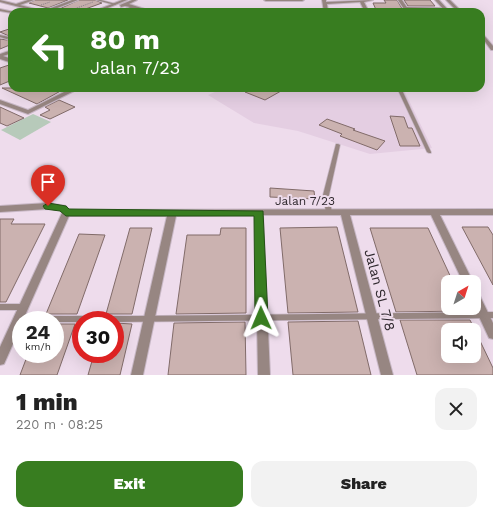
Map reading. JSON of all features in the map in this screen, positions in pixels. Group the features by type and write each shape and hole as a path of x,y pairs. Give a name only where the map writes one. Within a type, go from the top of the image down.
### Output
{"street":[{"path":"16,5 32,0"},
{"path":"54,8 76,0"},
{"path":"105,8 135,0"},
{"path":"266,0 302,0"},
{"path":"324,1 362,2 371,0"},
{"path":"437,0 444,8"},
{"path":"448,0 456,8"},
{"path":"0,1 33,8"},
{"path":"125,2 136,8"},
{"path":"114,8 125,2"},
{"path":"362,2 365,8"},
{"path":"0,36 7,38"},
{"path":"485,40 493,49"},
{"path":"0,102 28,112 69,92"},
{"name":"Jalan 7/23","path":"0,209 48,206 63,208 66,213 493,212"},
{"path":"434,212 465,275"},
{"path":"22,311 66,213"},
{"path":"137,375 172,213"},
{"path":"259,213 261,318 264,375"},
{"name":"Jalan SL 7/8","path":"345,213 387,375"},
{"path":"481,305 488,315 493,334"},
{"path":"0,360 12,334"}],"lane":[{"path":"98,0 116,4"},
{"path":"401,92 429,152"},
{"path":"329,213 326,195 338,145"},
{"path":"0,307 24,307"},
{"path":"64,319 148,320 372,315 488,315"}],"path":[{"path":"33,8 56,0"},
{"path":"77,8 98,0"}],"shaded area":[{"path":"215,92 405,92 432,148 370,154 298,131 254,123 208,95"}],"green space":[{"path":"33,114 51,122 20,140 1,130"}],"building":[{"path":"35,0 68,0 48,8 29,3"},
{"path":"79,0 95,0 102,3 88,8 61,8"},
{"path":"384,0 397,0 402,8 375,8 373,3 386,3"},
{"path":"404,0 430,0 435,6 408,6"},
{"path":"8,29 8,36 0,32"},
{"path":"0,39 8,39 8,46 0,49"},
{"path":"8,65 8,82 0,85 0,68"},
{"path":"11,92 59,92 37,104"},
{"path":"245,92 279,92 265,100"},
{"path":"59,100 75,107 50,119 40,115 50,110 45,107"},
{"path":"0,107 24,118 7,126 0,123"},
{"path":"390,116 404,117 408,128 412,128 420,146 400,146"},
{"path":"327,119 385,141 377,150 340,136 342,134 319,125"},
{"path":"270,188 314,191 315,199 270,197"},
{"path":"0,219 14,219 11,224 45,224 6,302 0,302"},
{"path":"337,227 358,312 288,313 280,228"},
{"path":"462,227 488,227 493,235 493,285"},
{"path":"130,228 152,228 132,314 124,314 124,311 107,311"},
{"path":"221,228 246,228 246,313 176,314 187,235 220,235"},
{"path":"370,228 428,228 450,275 441,275 441,311 396,312"},
{"path":"79,234 105,235 78,311 72,311 72,314 64,314 64,311 47,311"},
{"path":"400,320 470,320 471,323 441,323 441,363 481,363 481,343 493,368 493,375 417,375"},
{"path":"358,321 371,375 293,375 288,322"},
{"path":"245,322 246,375 168,375 174,323"},
{"path":"64,324 72,324 72,332 64,355"},
{"path":"124,324 132,324 124,358"},
{"path":"25,363 61,363 57,375 20,375"},
{"path":"91,363 123,363 120,375 88,375"}],"route":[{"path":"48,206 63,208 66,213 259,213 261,318"}]}
